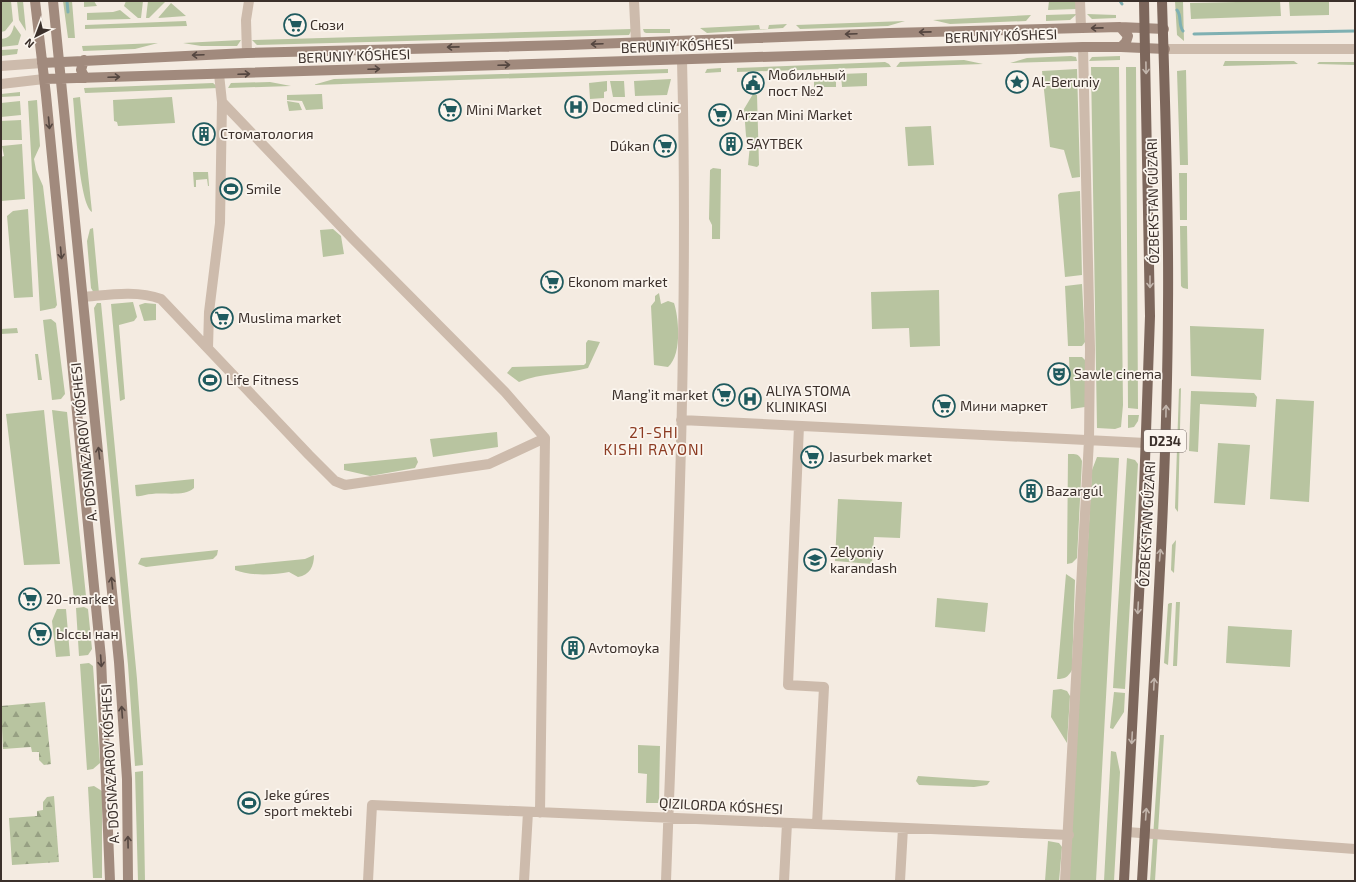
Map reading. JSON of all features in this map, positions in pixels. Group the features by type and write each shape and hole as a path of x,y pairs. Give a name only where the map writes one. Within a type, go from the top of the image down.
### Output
{"main road":[{"name":"A. DOSNAZAROV KÓSHESI","path":"34,1 47,103 101,658 110,881"},
{"name":"A. DOSNAZAROV KÓSHESI","path":"52,1 64,102 120,670 127,779 128,881"},
{"name":"D234","path":"1124,881 1146,443 1150,309 1144,1"},
{"name":"D234","path":"1142,881 1165,458 1168,306 1165,49 1162,1"},
{"path":"1120,27 1128,36 1126,42 1121,46"},
{"name":"BERUNIY KÓSHESI","path":"42,63 59,61 247,54 1081,28 1120,27 1164,29"},
{"path":"38,34 47,37 55,30"},
{"path":"567,45 567,63"},
{"name":"BERUNIY KÓSHESI","path":"44,79 1083,47 1121,46 1165,49"},
{"path":"84,60 81,70 85,78"},
{"path":"47,103 50,98 56,97 64,102"}],"street":[{"path":"247,54 246,20 249,1"},
{"path":"634,1 636,42"},
{"path":"1080,1 1081,28"},
{"path":"1065,881 1069,835 1074,685 1089,440 1090,349 1083,47"},
{"name":"BERUNIY KÓSHESI","path":"1165,49 1355,49"},
{"path":"666,881 681,475 683,262 682,60"},
{"name":"BERUNIY KÓSHESI","path":"6,66 42,63"},
{"path":"6,66 15,68 16,78 12,83"},
{"path":"208,348 209,312 220,223 222,102 219,74"},
{"name":"BERUNIY KÓSHESI","path":"1,84 44,79"},
{"path":"222,102 353,239 505,392 545,438 540,813"},
{"path":"83,297 134,294 151,295 161,299 330,476 335,481 345,485 488,464 545,438"},
{"path":"681,420 1146,443"},
{"path":"798,426 788,685 824,687 816,824"},
{"path":"368,881 372,806 1069,835"},
{"path":"524,881 528,812"},
{"path":"784,881 787,823"},
{"path":"900,881 904,828"},
{"path":"1127,832 1355,849"}],"green space":[{"path":"1,1 11,1 13,21 5,31 1,32"},
{"path":"17,1 23,1 26,31 19,20"},
{"path":"63,1 72,1 75,38 68,38"},
{"path":"84,1 94,1 97,6 84,7"},
{"path":"126,1 143,1 141,18 138,18 124,6"},
{"path":"148,1 166,1 149,18 146,18"},
{"path":"1049,1 1076,1 1076,9 1048,10"},
{"path":"1175,1 1183,1 1184,41 1177,35"},
{"path":"1280,1 1281,16 1191,19 1190,3"},
{"path":"1289,1 1329,1 1329,15 1290,16"},
{"path":"171,3 186,16 158,18"},
{"path":"120,10 131,19 87,20 87,13 113,12"},
{"path":"1077,14 1070,20 1046,21 1046,15"},
{"path":"1087,14 1116,15 1116,18 1092,19"},
{"path":"1031,15 1026,21 950,24 933,20"},
{"path":"186,21 187,26 85,29 85,25"},
{"path":"905,21 888,26 800,29 796,25"},
{"path":"787,24 783,28 768,29 769,25"},
{"path":"14,25 21,35 18,45 1,47 1,39 7,38 10,35"},
{"path":"759,25 760,29 768,29 707,33 700,28"},
{"path":"632,29 629,35 257,45 252,40"},
{"path":"643,29 670,29 670,33 646,33"},
{"path":"241,40 237,46 201,46 183,43"},
{"path":"158,43 135,49 83,51 82,46"},
{"path":"18,49 17,54 1,56 1,50"},
{"path":"1120,56 1120,60 1089,61 1092,57"},
{"path":"1076,57 1077,61 1010,63 1027,58"},
{"path":"964,60 983,64 896,67 900,62"},
{"path":"1225,61 1294,61 1298,64 1223,66"},
{"path":"885,62 891,67 737,72 737,68"},
{"path":"1319,62 1355,62 1355,65 1317,64"},
{"path":"1091,67 1119,67 1123,405 1121,427 1115,429 1097,428"},
{"path":"1126,67 1136,67 1138,409 1128,408"},
{"path":"721,68 721,72 705,73 707,69"},
{"path":"668,69 668,73 313,85 334,79"},
{"path":"1077,69 1080,177 1072,178 1064,150 1050,147 1042,71"},
{"path":"1186,70 1188,165 1180,165 1177,71"},
{"path":"867,73 867,86 842,87 841,74"},
{"path":"836,74 836,87 814,87 814,75"},
{"path":"671,79 667,95 635,96 634,81"},
{"path":"607,81 607,91 604,92 604,98 590,99 589,83"},
{"path":"610,81 624,81 625,97 613,97"},
{"path":"270,82 291,86 228,88 231,83"},
{"path":"213,83 219,88 85,93 84,88"},
{"path":"20,92 20,96 1,97 1,94"},
{"path":"322,94 323,109 306,110 302,101 287,100 287,95"},
{"path":"753,94 757,95 759,165 757,167 748,165 750,145 746,136 744,109"},
{"path":"80,97 92,212 88,206 84,193 78,159 73,98"},
{"path":"172,97 175,123 118,126 117,122 114,121 113,100"},
{"path":"37,100 40,146 34,159 36,170 43,186 57,305 55,308 40,311 28,101"},
{"path":"20,101 21,115 1,117 1,103"},
{"path":"287,101 299,103 302,110 289,111"},
{"path":"21,120 22,140 1,140 1,121"},
{"path":"931,126 934,165 908,166 905,127"},
{"path":"22,144 25,199 1,201 1,157 4,156 2,146"},
{"path":"713,168 721,169 720,239 712,239 712,225 709,219 710,170"},
{"path":"193,172 208,172 209,186 207,179 196,180 196,187 194,187"},
{"path":"1179,173 1187,173 1187,220 1180,220"},
{"path":"1080,191 1082,275 1065,277 1058,195 1060,193"},
{"path":"28,209 33,297 14,298 7,216 13,211"},
{"path":"1180,226 1187,226 1188,289 1181,286"},
{"path":"93,228 99,293 94,293 91,288 87,241 90,229"},
{"path":"333,229 341,236 344,254 323,257 320,230"},
{"path":"1082,284 1085,342 1082,346 1068,346 1065,286"},
{"path":"939,290 940,346 910,347 909,328 872,329 871,292"},
{"path":"659,293 661,304 668,301 674,303 677,318 678,336 676,354 668,367 654,365 651,306 655,301 655,296"},
{"path":"133,302 137,317 134,321 119,325 125,399 120,401 111,304"},
{"path":"97,303 101,303 137,679 143,765 135,766 128,665 94,308"},
{"path":"145,303 156,304 156,320 144,321 139,305"},
{"path":"51,319 56,323 65,394 61,399 52,400 43,320"},
{"path":"1190,326 1264,329 1261,380 1191,376"},
{"path":"17,328 18,333 1,334 1,329"},
{"path":"588,340 600,342 588,368 544,375 519,382 507,373 512,367 584,365 586,363 586,343"},
{"path":"35,354 38,354 42,380 38,380"},
{"path":"1069,357 1082,357 1086,361 1085,407 1071,409"},
{"path":"1181,388 1178,512 1175,508 1179,389"},
{"path":"1191,391 1254,393 1257,397 1256,407 1200,404 1198,452 1189,451"},
{"path":"1276,399 1314,401 1309,502 1270,499"},
{"path":"44,410 60,564 24,565 6,414"},
{"path":"52,410 67,412 86,596 74,599"},
{"path":"1128,415 1139,415 1138,421 1134,427 1128,428"},
{"path":"497,432 498,447 433,457 430,439"},
{"path":"1218,443 1250,445 1245,505 1214,503"},
{"path":"1068,454 1078,455 1082,461 1077,558 1072,563 1067,564"},
{"path":"416,457 418,462 415,468 370,476 344,470 344,464"},
{"path":"1097,457 1119,458 1096,881 1069,881 1092,470"},
{"path":"1127,458 1135,460 1138,464 1125,689 1113,688"},
{"path":"194,479 194,488 190,491 174,494 150,494 136,496 135,485"},
{"path":"838,499 902,502 900,538 874,537 872,564 835,561"},
{"path":"1176,540 1174,573 1171,570 1172,545"},
{"path":"218,550 217,555 213,559 146,567 138,564 141,558"},
{"path":"314,555 312,566 308,572 298,577 289,572 262,574 247,573 235,570 235,566 305,559"},
{"path":"1066,574 1075,580 1072,670 1066,677 1057,679"},
{"path":"937,598 988,603 985,632 935,627"},
{"path":"1176,602 1180,602 1177,666 1173,666"},
{"path":"1172,603 1168,665 1164,663 1168,604"},
{"path":"84,607 88,609 92,649 88,655 79,656 76,608"},
{"path":"57,609 66,609 70,656 56,657 52,621"},
{"path":"1228,626 1292,630 1290,667 1226,663"},
{"path":"89,663 93,666 100,763 93,769 87,770 80,664"},
{"path":"1061,689 1067,691 1070,696 1067,743 1051,717 1053,690"},
{"path":"1114,692 1125,693 1124,712 1113,729 1110,728"},
{"path":"45,702 51,764 44,765 39,760 39,752 32,752 31,747 3,749 1,706"},
{"path":"1160,735 1164,735 1155,881 1150,881"},
{"path":"638,745 660,746 659,803 646,803 647,774 638,773"},
{"path":"1111,751 1116,752 1120,772 1114,881 1104,881"},
{"path":"143,771 145,881 138,881 135,772"},
{"path":"918,776 990,781 987,785 974,787 919,785 916,781"},
{"path":"94,786 102,791 102,878 93,878 88,787"},
{"path":"54,796 59,862 12,865 9,818 37,816 37,811 43,810 43,802 47,797"},
{"path":"1048,841 1059,843 1062,847 1059,881 1045,881"}],"waterway":[{"path":"67,1 68,12"},
{"path":"1177,10 1183,31"},
{"path":"1194,34 1355,31"}],"place":[{"name":"Сюзи","path":"295,25"},
{"name":"Al-Beruniy","path":"1017,82"},
{"name":"Мобильный пост №2","path":"753,83"},
{"name":"Docmed clinic","path":"576,107"},
{"name":"Mini Market","path":"450,110"},
{"name":"Arzan Mini Market","path":"720,115"},
{"name":"Стоматология","path":"204,134"},
{"name":"SAYTBEK","path":"731,144"},
{"name":"Dúkan","path":"665,146"},
{"name":"Smile","path":"231,189"},
{"name":"Ekonom market","path":"552,282"},
{"name":"Muslima market","path":"222,318"},
{"name":"Sawle cinema","path":"1059,374"},
{"name":"Life Fitness","path":"210,380"},
{"name":"Mangʼit market","path":"724,395"},
{"name":"ALIYA STOMA KLINIKASI","path":"750,399"},
{"name":"Мини маркет","path":"944,406"},
{"name":"Jasurbek market","path":"812,457"},
{"name":"Bazargúl","path":"1031,491"},
{"name":"Zelyoniy karandash","path":"815,560"},
{"name":"20-market","path":"30,599"},
{"name":"Ыссы нан","path":"40,634"},
{"name":"Avtomoyka","path":"573,648"},
{"name":"Jeke gúres sport mektebi","path":"249,803"}],"district":[{"name":"21-SHI KISHI RAYONI","path":"654,442"}]}
